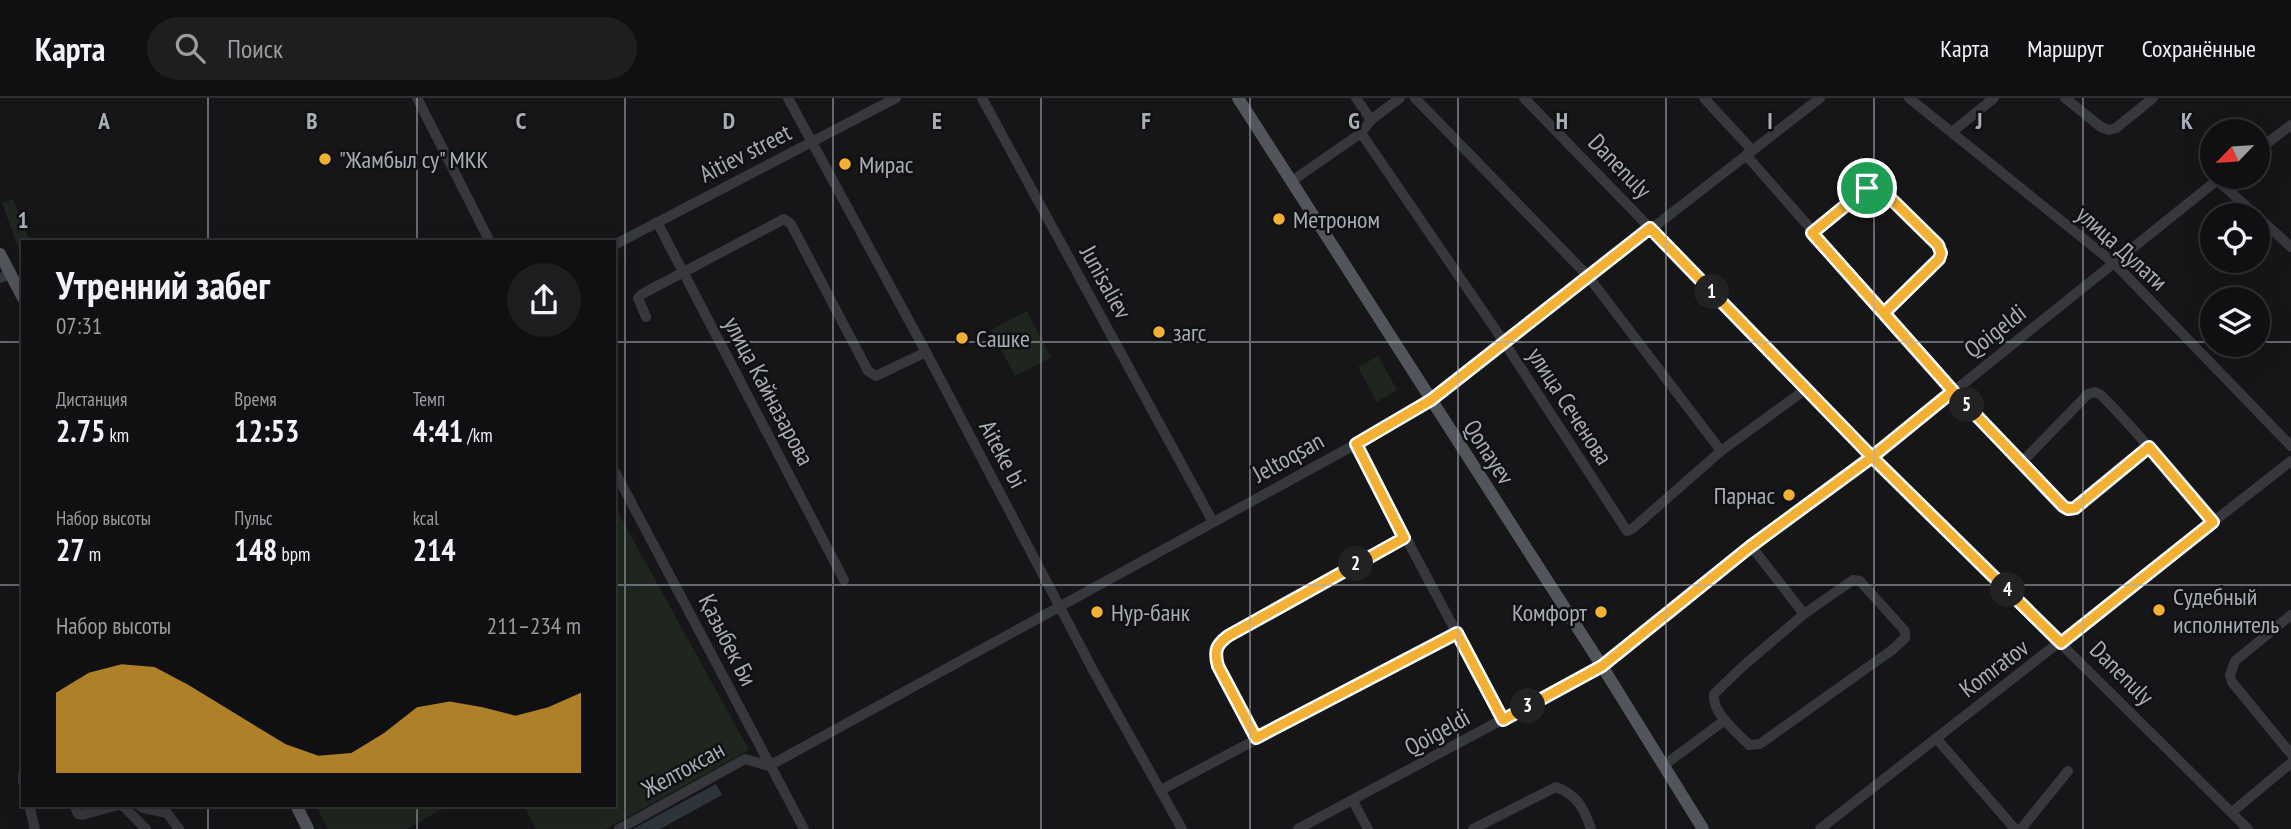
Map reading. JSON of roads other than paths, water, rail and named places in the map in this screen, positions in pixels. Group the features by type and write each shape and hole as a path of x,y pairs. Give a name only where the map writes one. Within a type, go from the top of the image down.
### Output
{"main road":[{"name":"Qonayev","path":"1238,98 1602,666 1703,829"},
{"path":"0,254 5,276 21,296"},
{"path":"297,807 308,829"}],"street":[{"path":"417,98 489,240"},
{"name":"Aiteke bi","path":"788,98 926,352 1059,607 1182,829"},
{"name":"Aitiev street","path":"616,244 896,98"},
{"name":"Junisaliev","path":"982,98 1213,522"},
{"path":"1356,98 1371,120"},
{"path":"1292,181 1361,133 1371,120 1400,98"},
{"path":"1415,98 1588,276 1721,451"},
{"name":"Danenuly","path":"1524,98 1872,457 2248,829"},
{"path":"1704,98 1812,233 1953,391 2068,509 2075,508 2149,447"},
{"name":"Jeltoqsan","path":"769,766 1356,444 1431,400 1820,98"},
{"name":"улица Дулати","path":"1909,98 2115,264 2291,446"},
{"path":"1952,132 1994,98"},
{"path":"2066,98 2101,127 2109,130 2116,128 2153,98"},
{"path":"2270,141 2291,125"},
{"name":"улица Сеченова","path":"1361,133 1504,342 1627,531 1632,530 1721,451 1807,389"},
{"path":"1812,233 1873,185 1879,187 1938,245 1941,253 1939,259 1884,313"},
{"name":"Qoigeldi","path":"1298,829 1602,666 1751,546 1872,457 2206,189"},
{"path":"2230,189 2244,203"},
{"path":"646,317 638,298 642,294 784,219 791,224 868,371 876,376 926,352"},
{"name":"улица Кайназарова","path":"657,222 844,580"},
{"path":"2270,228 2291,247"},
{"path":"2022,461 2088,394 2095,392 2101,395 2149,447 2213,522"},
{"path":"1356,444 1503,720"},
{"name":"Komratov","path":"1821,829 2291,461"},
{"name":"Қазыбек Би","path":"616,473 804,829"},
{"path":"1256,738 1218,666 1215,655 1217,645 1228,636 1404,538"},
{"path":"1751,546 1804,614"},
{"path":"1856,580 1905,631 1906,636 1892,650 1760,744 1749,745 1725,720 1714,700 1714,694 1804,614 1856,580"},
{"path":"2291,615 2235,661 2230,675 2232,682 2291,754"},
{"path":"1161,790 1457,633"},
{"path":"1664,766 1725,720"},
{"path":"1936,738 2015,829"},
{"name":"Желтоксан","path":"619,829 745,759 769,766"},
{"path":"2232,812 2291,763"},
{"path":"2021,829 2068,771"},
{"path":"1473,829 1556,787 1570,792 1584,808 1591,829"},
{"path":"1353,801 1368,829"},
{"path":"30,807 35,829"},
{"path":"75,807 78,814 82,815 112,807"},
{"path":"122,807 146,829"},
{"path":"142,807 167,813 179,829"}],"place":[{"name":"\"Жамбыл су\" МКК","path":"325,159"},
{"name":"Мирас","path":"845,164"},
{"name":"Метроном","path":"1279,219"},
{"name":"загс","path":"1159,332"},
{"name":"Сашке","path":"962,338"},
{"name":"Парнас","path":"1789,495"},
{"name":"Судебный исполнитель","path":"2159,610"},
{"name":"Нур-банк","path":"1097,612"},
{"name":"Комфорт","path":"1601,612"}]}
